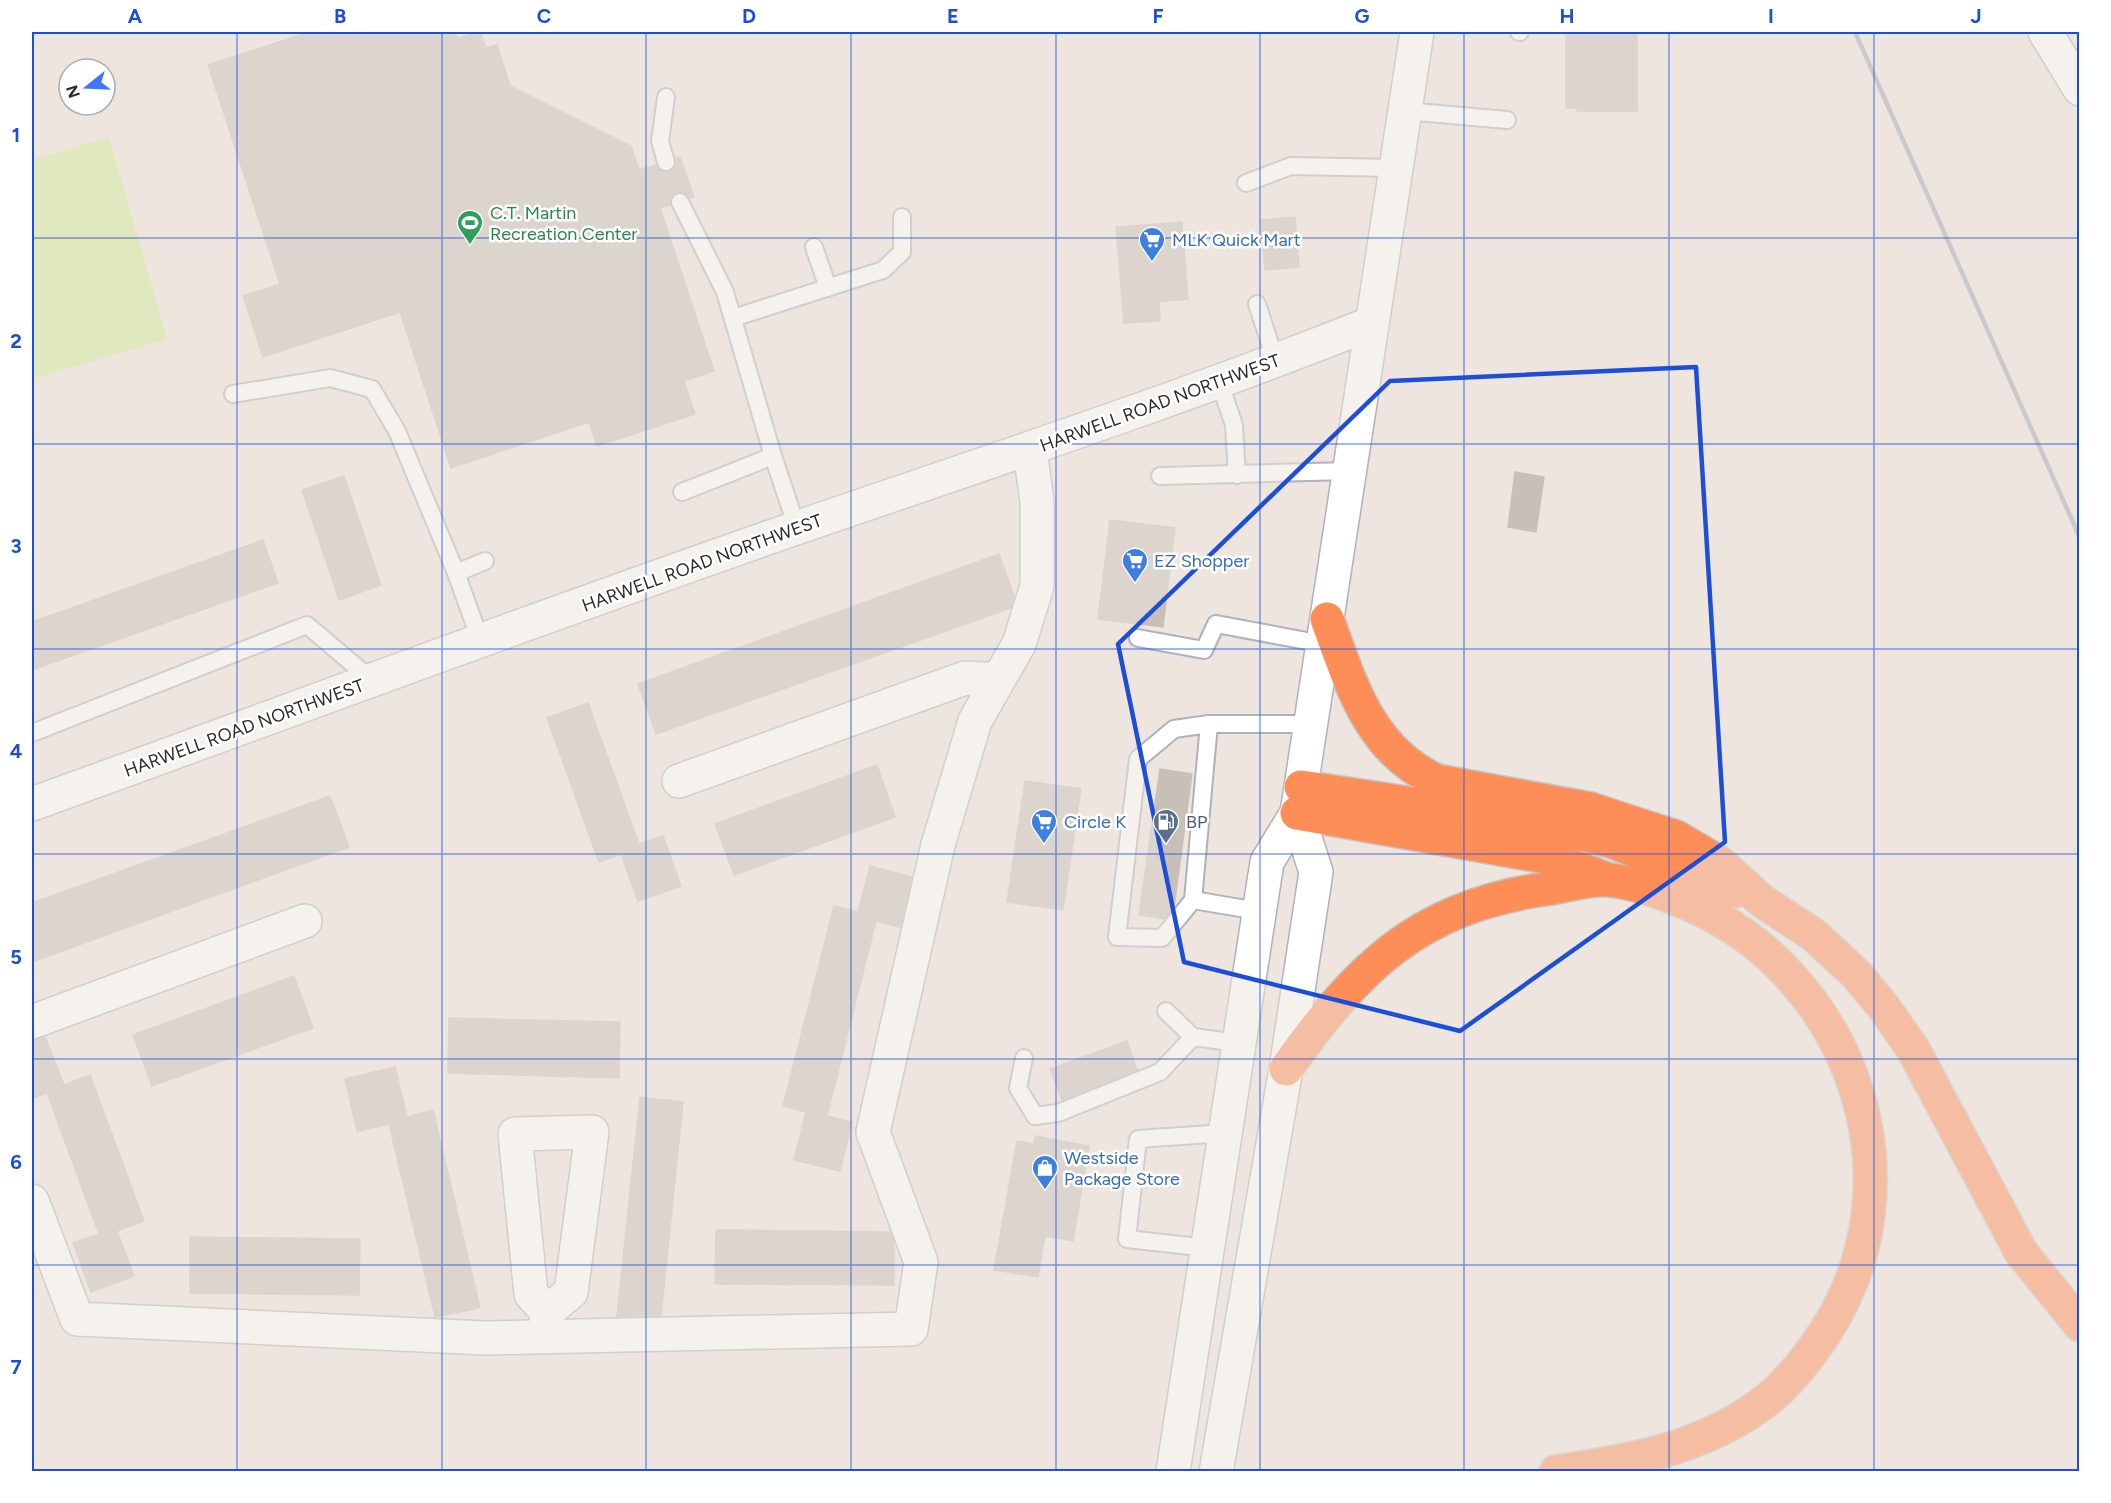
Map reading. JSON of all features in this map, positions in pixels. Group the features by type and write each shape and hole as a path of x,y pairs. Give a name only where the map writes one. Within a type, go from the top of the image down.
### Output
{"highway":[{"path":"1325,632 1359,702 1395,753 1416,771 1437,781 1590,809 1676,837 1720,863 1762,901 1814,935 1857,975 1885,1009 1913,1049 2021,1252 2079,1325"},
{"path":"1299,800 1469,811 1532,822 1611,841 1762,901"},
{"path":"1299,800 1552,858 1608,880 1677,899 1715,916 1757,942 1788,971 1816,1005 1841,1046 1857,1090 1867,1139 1870,1185 1864,1234 1853,1275 1837,1314 1811,1353 1777,1393 1758,1407 1704,1438 1662,1453 1556,1472"},
{"path":"1286,1069 1323,1016 1352,983 1384,955 1423,929 1466,907 1508,894 1608,880"}],"street":[{"path":"1173,1472 1267,862 1299,800 1417,32"},
{"path":"2045,32 2079,89"},
{"name":"HARWELL ROAD NORTHWEST","path":"32,804 797,528 1030,450 1276,362 1372,323"},
{"path":"32,1201 77,1319 484,1338 546,1325 911,1329 921,1262 873,1132 938,845 975,721 1019,644 1037,586 1037,502 1030,450"},
{"path":"679,781 964,678 998,680"},
{"path":"1216,1472 1286,1069 1316,872 1299,800"},
{"path":"32,1022 305,921"},
{"path":"592,1132 571,1292 546,1325 531,1294 515,1134 592,1132"}],"lane":[{"path":"666,98 660,141 666,162"},
{"path":"1405,111 1507,120"},
{"path":"1246,183 1291,166 1396,168"},
{"path":"680,202 725,292 773,456 797,528"},
{"path":"733,318 884,270 902,252 902,217"},
{"path":"814,247 828,288"},
{"path":"1257,304 1276,362"},
{"path":"233,394 330,378 372,389 397,431 456,573 481,642"},
{"path":"1219,381 1234,425 1237,475"},
{"path":"682,492 773,456"},
{"path":"1160,476 1349,471"},
{"path":"456,573 485,561"},
{"path":"1138,638 1204,650 1216,624 1325,632"},
{"path":"32,733 307,625 373,681"},
{"path":"1209,724 1193,900 1162,938 1117,937 1138,759 1174,729 1209,724 1311,724"},
{"path":"1193,900 1258,911"},
{"path":"1166,1011 1193,1037 1238,1043"},
{"path":"1024,1058 1018,1088 1035,1116 1058,1113 1160,1072 1193,1037"},
{"path":"1208,1248 1128,1239 1138,1139 1225,1133"}],"highlighted area":[{"path":"1696,367 1725,842 1460,1031 1184,962 1118,644 1390,381"}],"green space":[{"path":"109,137 167,339 32,379 32,160"}],"building":[{"name":"C.T. Martin Recreation Center","path":"309,32 455,32 457,38 480,32 486,48 497,45 510,86 631,146 639,170 656,165 663,172 669,172 676,165 676,158 680,157 694,197 690,198 685,193 676,192 671,197 670,205 660,208 714,371 684,381 695,414 597,446 589,422 451,468 400,312 263,357 243,296 280,284 208,65"},
{"path":"1566,32 1637,32 1637,111 1577,111 1577,108 1566,108"},
{"path":"1295,217 1299,267 1265,270 1261,220"},
{"name":"MLK Quick Mart","path":"1182,222 1188,299 1159,302 1160,321 1124,323 1116,227"},
{"path":"1515,472 1544,477 1536,532 1508,527"},
{"path":"344,476 381,585 339,600 302,490"},
{"name":"EZ Shopper","path":"1110,520 1175,528 1163,627 1098,619"},
{"path":"263,540 278,583 32,670 32,622"},
{"path":"999,554 1014,595 1011,608 656,734 638,684"},
{"path":"588,703 639,844 663,836 681,886 638,901 621,854 599,862 547,718"},
{"path":"877,765 895,817 734,875 715,824"},
{"name":"BP","path":"1160,769 1192,774 1174,907 1164,919 1139,915"},
{"name":"Circle K","path":"1025,781 1081,789 1063,910 1007,902"},
{"path":"330,796 349,847 32,962 32,903"},
{"path":"870,866 912,877 900,927 876,921 827,1116 852,1122 840,1171 794,1160 806,1112 783,1106 834,906 858,912"},
{"path":"294,976 313,1028 152,1086 133,1035"},
{"path":"449,1018 620,1022 619,1078 448,1073"},
{"path":"45,1037 64,1085 90,1075 144,1221 117,1231 134,1276 91,1292 73,1243 99,1234 47,1093 32,1099 32,1040"},
{"path":"1127,1041 1137,1070 1062,1100 1050,1069"},
{"path":"395,1067 407,1117 433,1110 480,1308 435,1317 389,1124 357,1131 345,1079"},
{"path":"640,1097 683,1102 661,1316 617,1316"},
{"name":"Westside Package Store","path":"1035,1136 1089,1146 1073,1241 1045,1236 1038,1277 994,1270 1017,1141 1034,1144"},
{"path":"716,1230 890,1232 894,1244 894,1285 715,1284"},
{"path":"190,1237 360,1239 359,1295 190,1293"}],"railway":[{"path":"1855,32 2080,538"}],"place":[{"name":"C.T. Martin Recreation Center","path":"470,246"},
{"name":"MLK Quick Mart","path":"1152,263"},
{"name":"EZ Shopper","path":"1135,584"},
{"name":"Circle K","path":"1044,845"},
{"name":"BP","path":"1166,845"},
{"name":"Westside Package Store","path":"1045,1191"}]}
